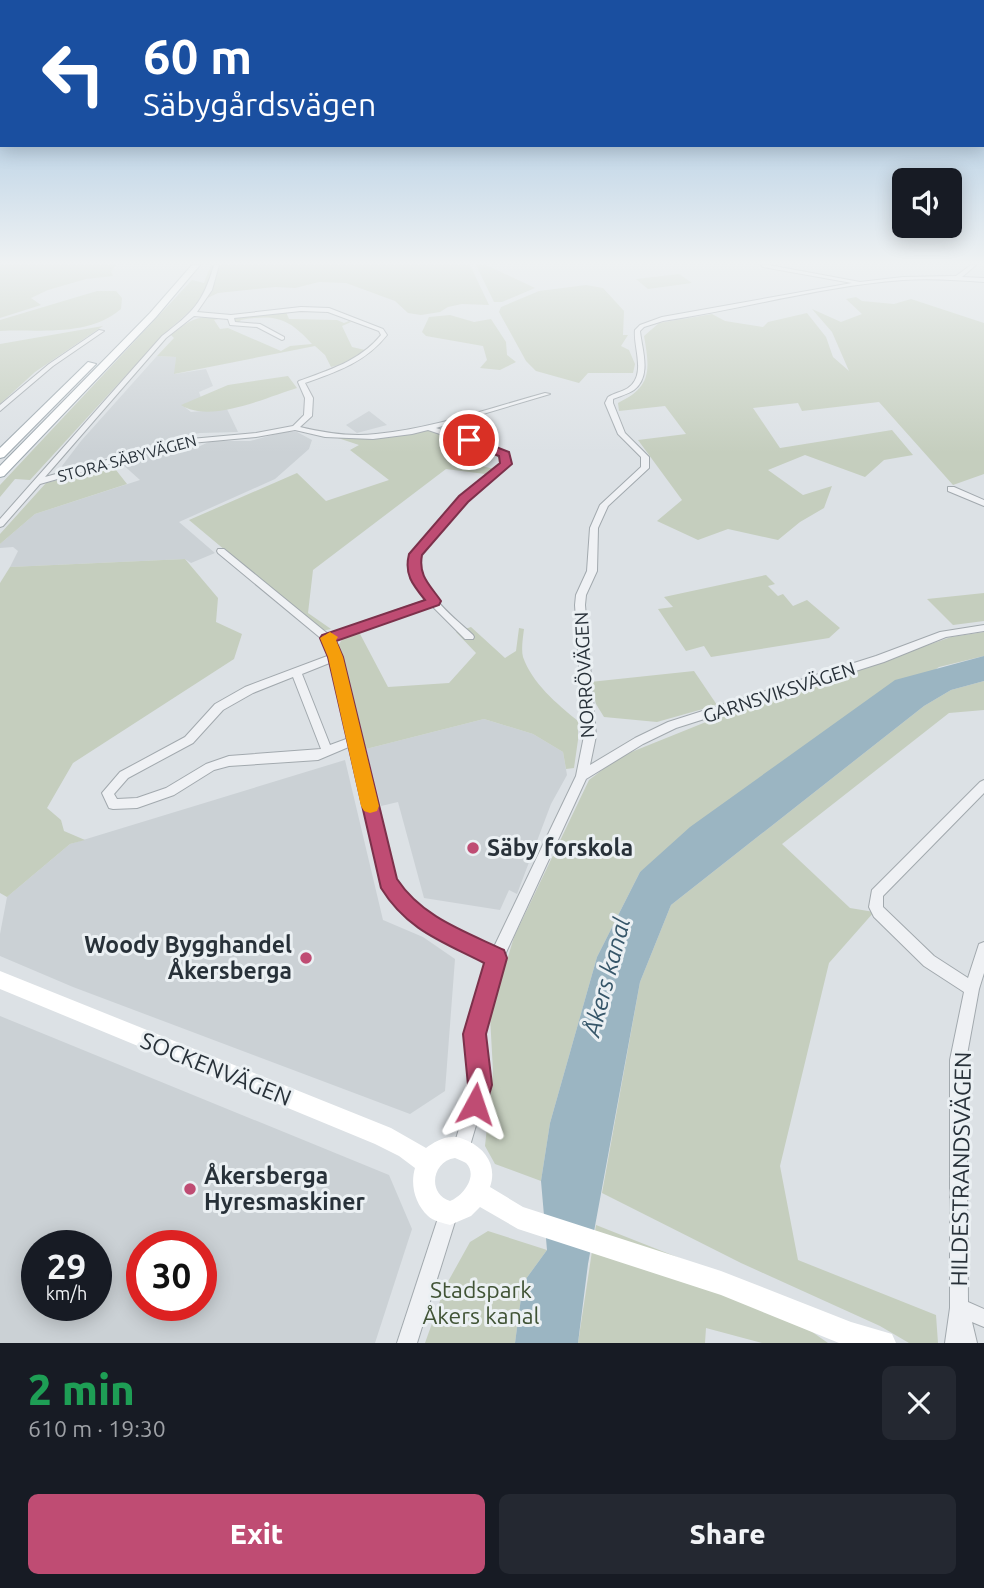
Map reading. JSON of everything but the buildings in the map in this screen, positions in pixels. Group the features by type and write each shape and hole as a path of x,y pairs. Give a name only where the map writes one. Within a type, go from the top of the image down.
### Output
{"main road":[{"path":"0,455 127,328"},
{"path":"0,473 140,328"}],"street":[{"path":"0,524 164,337 176,328"},
{"path":"263,328 282,338"},
{"path":"295,428 308,416 301,382 344,367 358,359 384,335 375,328"},
{"name":"NORRÖVÄGEN","path":"461,1149 480,1085 475,1034 496,958 582,776 590,736 581,595 593,571 594,528 604,505 645,468 645,457 622,434 609,402 610,398 631,389 639,379 642,364 637,331 640,328"},
{"path":"0,409 51,365 101,331"},
{"name":"STORA SÄBYVÄGEN","path":"37,482 180,442 256,435 295,428 325,435 373,437 412,432 547,394"},
{"path":"427,427 505,454 506,464 463,499 416,554 413,566 416,579 469,637"},
{"path":"951,489 984,503"},
{"path":"221,551 327,638 335,657 388,881 402,903 424,921 496,958"},
{"path":"327,638 434,601"},
{"name":"GARNSVIKSVÄGEN","path":"582,776 639,741 673,725 880,659 944,634 984,628"},
{"path":"335,657 249,690 219,707 189,740 124,775 108,793 113,804 137,803 170,792 210,767 229,761 318,755 355,740"},
{"path":"296,671 327,751"},
{"path":"972,989 929,961 876,907 877,894 984,785"},
{"name":"HILDESTRANDSVÄGEN","path":"956,1343 959,1308 958,1060 972,989 984,949"},
{"name":"SOCKENVÄGEN","path":"0,980 383,1136 407,1147 428,1164"},
{"path":"445,1149 461,1149 471,1154 479,1166 481,1182 478,1193 468,1207 449,1212 433,1205 424,1182 428,1164 445,1149"},
{"path":"478,1193 518,1217 722,1283 855,1339 883,1343"},
{"path":"407,1343 449,1212"},
{"path":"959,1308 984,1318"},
{"name":"HILDESTRANDSVÄGEN","path":"959,1308 967,1343"}],"shaded area":[{"path":"157,356 176,357 175,374 206,369 213,386 199,392 201,398 182,405 191,412 227,409 238,432 200,433 171,438 114,458 112,456 66,470 62,466 81,441"},
{"path":"369,411 387,425 357,433 346,425"},
{"path":"287,431 297,432 312,440 309,449 275,479 179,522 215,553 191,563 185,559 10,567 18,551 13,547 0,548 0,544 35,514 140,480 121,463 181,443 200,446 211,441 250,441"},
{"path":"484,719 533,734 563,752 567,775 551,804 517,894 509,890 500,910 424,898 398,802 381,806 366,749"},
{"path":"345,760 383,920 423,937 455,959 445,1091 410,1114 73,987 0,956 0,934 7,897 70,844"},
{"path":"0,1016 389,1175 412,1229 375,1343 0,1343"}],"green space":[{"path":"0,328 80,328 48,331 0,331"},
{"path":"101,328 35,372 0,404 0,344"},
{"path":"147,328 171,328 30,480 15,479 0,497 0,485"},
{"path":"182,328 228,328 281,351 290,346 312,344 295,328 343,328 352,347 365,350 347,363 331,367 325,355 315,346 174,374 176,357 157,356 174,338 171,335"},
{"path":"424,328 497,328 506,342 507,355 516,362 500,370 480,368 487,360 483,346 426,336 422,332"},
{"path":"508,328 623,328 623,335 628,335 621,346 629,350 635,364 633,373 588,373 579,383 536,371 526,361"},
{"path":"654,328 819,328 826,337 833,357 849,371 828,328 984,328 984,474 953,485 879,402 802,411 798,403 753,408 780,448 892,430 913,455 884,460 865,477 805,455 768,470 803,495 832,486 824,508 800,522 778,540 728,529 698,540 657,521 682,500 638,440 686,434 665,406 619,411 618,403 637,391 646,376 644,336"},
{"path":"288,376 297,388 239,407 207,412 181,405 228,385"},
{"path":"427,430 466,441 471,444 462,452 463,459 495,469 485,474 446,469 313,570 308,613 331,629 322,631 189,520 297,473 326,501 389,480 350,450 359,445 338,438 374,438"},
{"path":"105,468 116,470 127,484 35,514 0,544 0,534 46,483"},
{"path":"185,559 218,598 216,622 242,634 234,659 73,763 47,808 61,820 64,831 85,840 70,844 7,897 0,893 0,583 10,567"},
{"path":"766,575 775,584 768,586 778,596 783,594 793,606 807,600 840,628 829,638 711,657 704,646 686,651 658,609 673,607 664,597"},
{"path":"984,593 984,621 953,625 927,599"},
{"path":"471,627 505,658 516,651 519,628 524,629 522,654 532,676 578,721 574,768 566,769 563,752 533,734 484,719 366,749 338,646 343,638 359,632 388,687 449,683 476,653 456,632"},
{"path":"984,632 984,656 939,667 640,872 597,957 550,1123 541,1181 495,1164 485,1146 493,1071 490,1016 514,937 589,780 619,757 706,722 951,637"},
{"path":"694,671 717,705 657,722 604,717 596,704 590,682"},
{"path":"984,681 984,710 949,713 782,844 850,908 874,912 829,963 780,1166 798,1260 936,1315 938,1343 909,1343 880,1326 741,1263 602,1193 640,982 671,905 924,706 951,690"},
{"path":"596,1225 720,1274 828,1343 762,1343 706,1328 705,1343 578,1343"},
{"name":"Stadspark Åkers kanal","path":"488,1231 547,1250 523,1283 515,1343 425,1343 445,1287 470,1242"}],"water":[{"name":"Åkers kanal","path":"984,656 984,681 951,690 924,706 671,905 640,982 588,1264 578,1343 515,1343 523,1283 547,1250 541,1181 550,1123 597,957 640,872 690,827 895,680"}],"slow traffic":[{"path":"330,637 327,638 335,657 370,806"}],"place":[{"name":"Säby forskola","path":"473,848"},
{"name":"Woody Bygghandel Åkersberga","path":"306,958"},
{"name":"Åkersberga Hyresmaskiner","path":"190,1189"}],"route":[{"path":"469,440 505,454 506,464 463,499 416,554 413,566 416,579 434,601 327,638 335,657 388,881 402,903 424,921 496,958 475,1034 480,1085 475,1104"}]}
